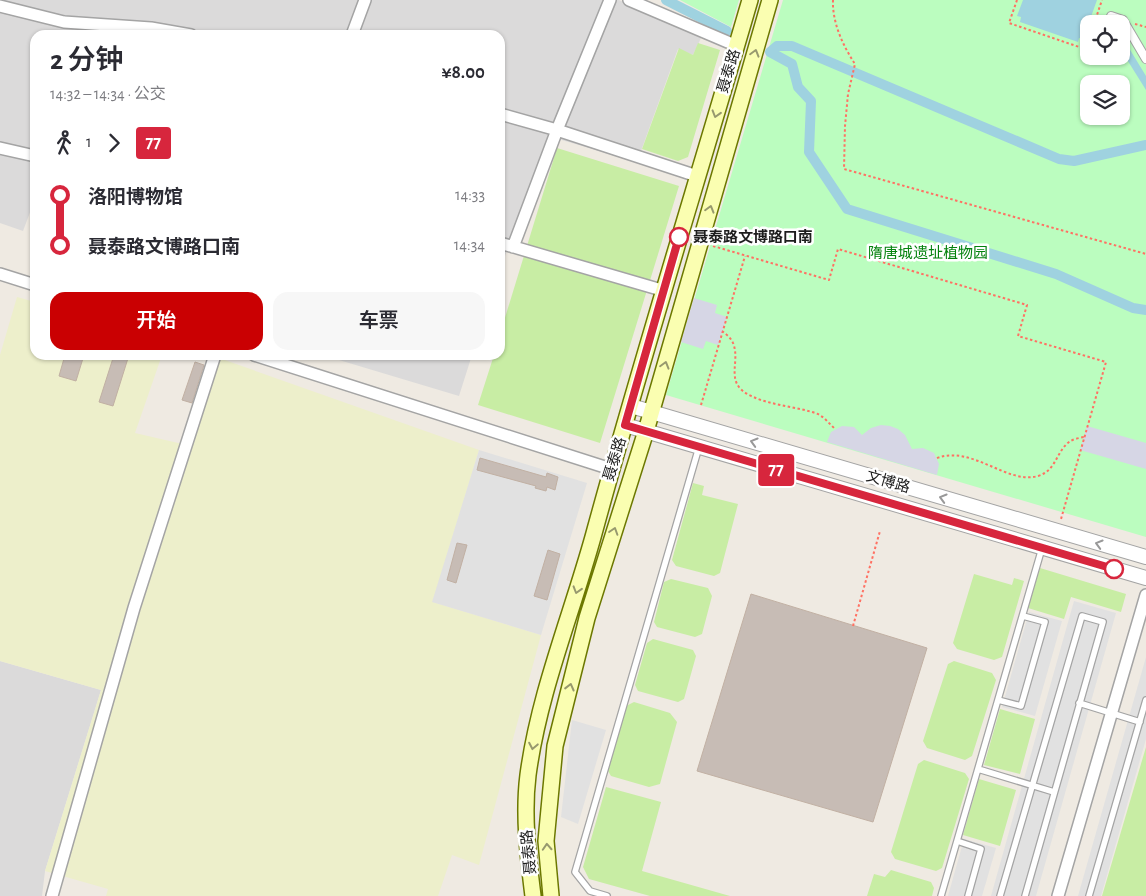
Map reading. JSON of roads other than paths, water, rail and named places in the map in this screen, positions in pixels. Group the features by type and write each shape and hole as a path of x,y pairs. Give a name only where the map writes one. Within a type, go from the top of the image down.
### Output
{"main road":[{"name":"聂泰路","path":"533,896 526,829 529,768 537,727 552,670 590,549 611,469 750,0"},
{"name":"聂泰路","path":"551,896 546,841 555,746 587,618 646,431 770,0"}],"street":[{"path":"354,30 365,0"},
{"path":"514,247 557,130 610,0"},
{"path":"629,0 737,46"},
{"path":"0,6 89,29 151,28 162,30"},
{"path":"1130,32 1146,59"},
{"path":"505,115 557,130 697,176"},
{"path":"0,148 30,155"},
{"path":"505,245 665,291"},
{"path":"0,274 30,283"},
{"path":"52,896 134,608 213,360"},
{"path":"270,360 611,469"},
{"name":"文博路","path":"631,406 1146,557"},
{"name":"文博路","path":"625,425 1146,578"},
{"path":"1058,896 1146,595"}],"lane":[{"path":"607,896 590,891 575,872 698,447"},
{"path":"940,896 1042,548"},
{"path":"998,700 1021,706 1045,622 1023,616"},
{"path":"1000,896 1082,616 1103,622 1025,896"},
{"path":"1088,896 1146,700"},
{"path":"1079,704 1140,722"},
{"path":"978,769 1054,792"},
{"path":"957,841 981,849 968,896"}],"water":[{"path":"1023,0 1097,0 1092,15 1080,15 1080,38 1078,42 1020,22 1021,17 1017,16"},
{"path":"1130,50 1146,76 1146,90 1130,64"}],"waterway":[{"path":"666,0 727,31"},
{"path":"1146,145 1074,161 1059,159 792,46 777,46 770,52 792,64 798,87 811,101 809,152 847,209 1056,274 1133,308 1146,310"}],"place":[{"name":"聂泰路文博路口南","path":"679,237"}],"park label":[{"name":"隋唐城遗址植物园","path":"928,253"}]}
